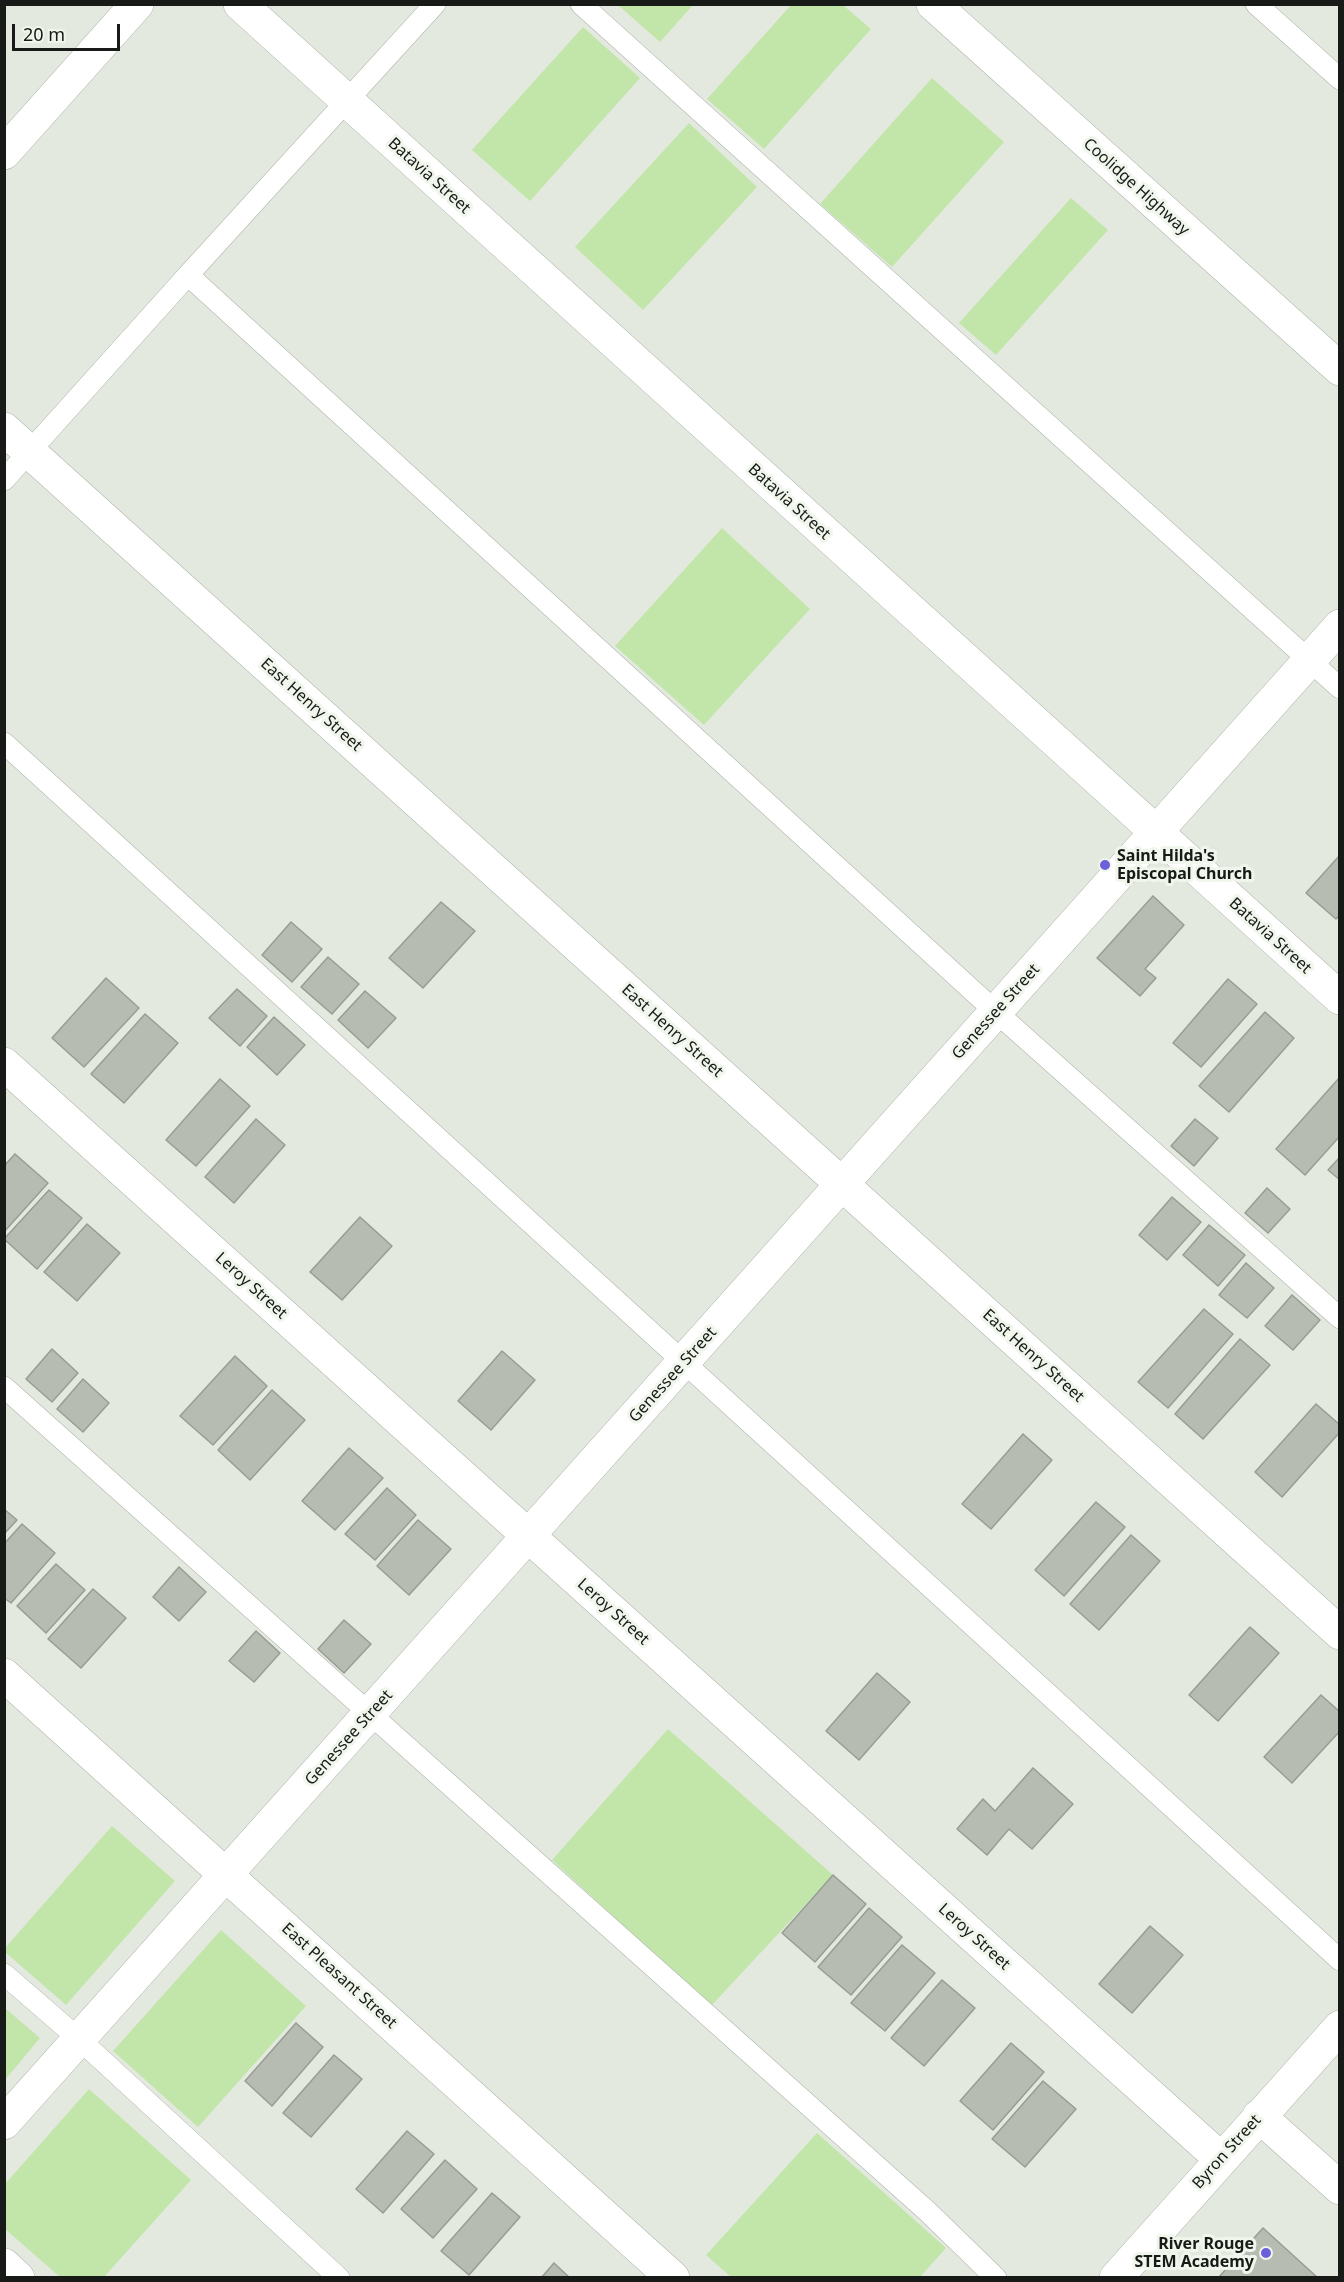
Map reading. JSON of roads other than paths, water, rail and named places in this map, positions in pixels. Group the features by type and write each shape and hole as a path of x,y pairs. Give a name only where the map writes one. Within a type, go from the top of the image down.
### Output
{"street":[{"path":"4,153 137,4"},
{"name":"Batavia Street","path":"240,4 1340,998"},
{"name":"Coolidge Highway","path":"933,4 1340,369"},
{"name":"East Henry Street","path":"4,429 1340,1633"},
{"name":"Genessee Street","path":"4,2123 1340,626"},
{"name":"Leroy Street","path":"4,1064 1221,2159"},
{"name":"East Pleasant Street","path":"4,1675 673,2277"},
{"name":"Byron Street","path":"1116,2277 1340,2027"},
{"path":"1259,2116 1340,2188"},
{"path":"4,2265 18,2277"}],"lane":[{"path":"4,480 435,4"},
{"path":"581,4 1340,688"},
{"path":"1256,4 1340,79"},
{"path":"188,275 996,1012 1340,1318"},
{"path":"4,743 1340,1960"},
{"path":"4,1387 927,2211 996,2277"},
{"path":"4,1974 80,2039 339,2277"}],"place":[{"name":"Saint Hilda's Episcopal Church","path":"1105,865"},
{"name":"River Rouge STEM Academy","path":"1266,2253"}]}
